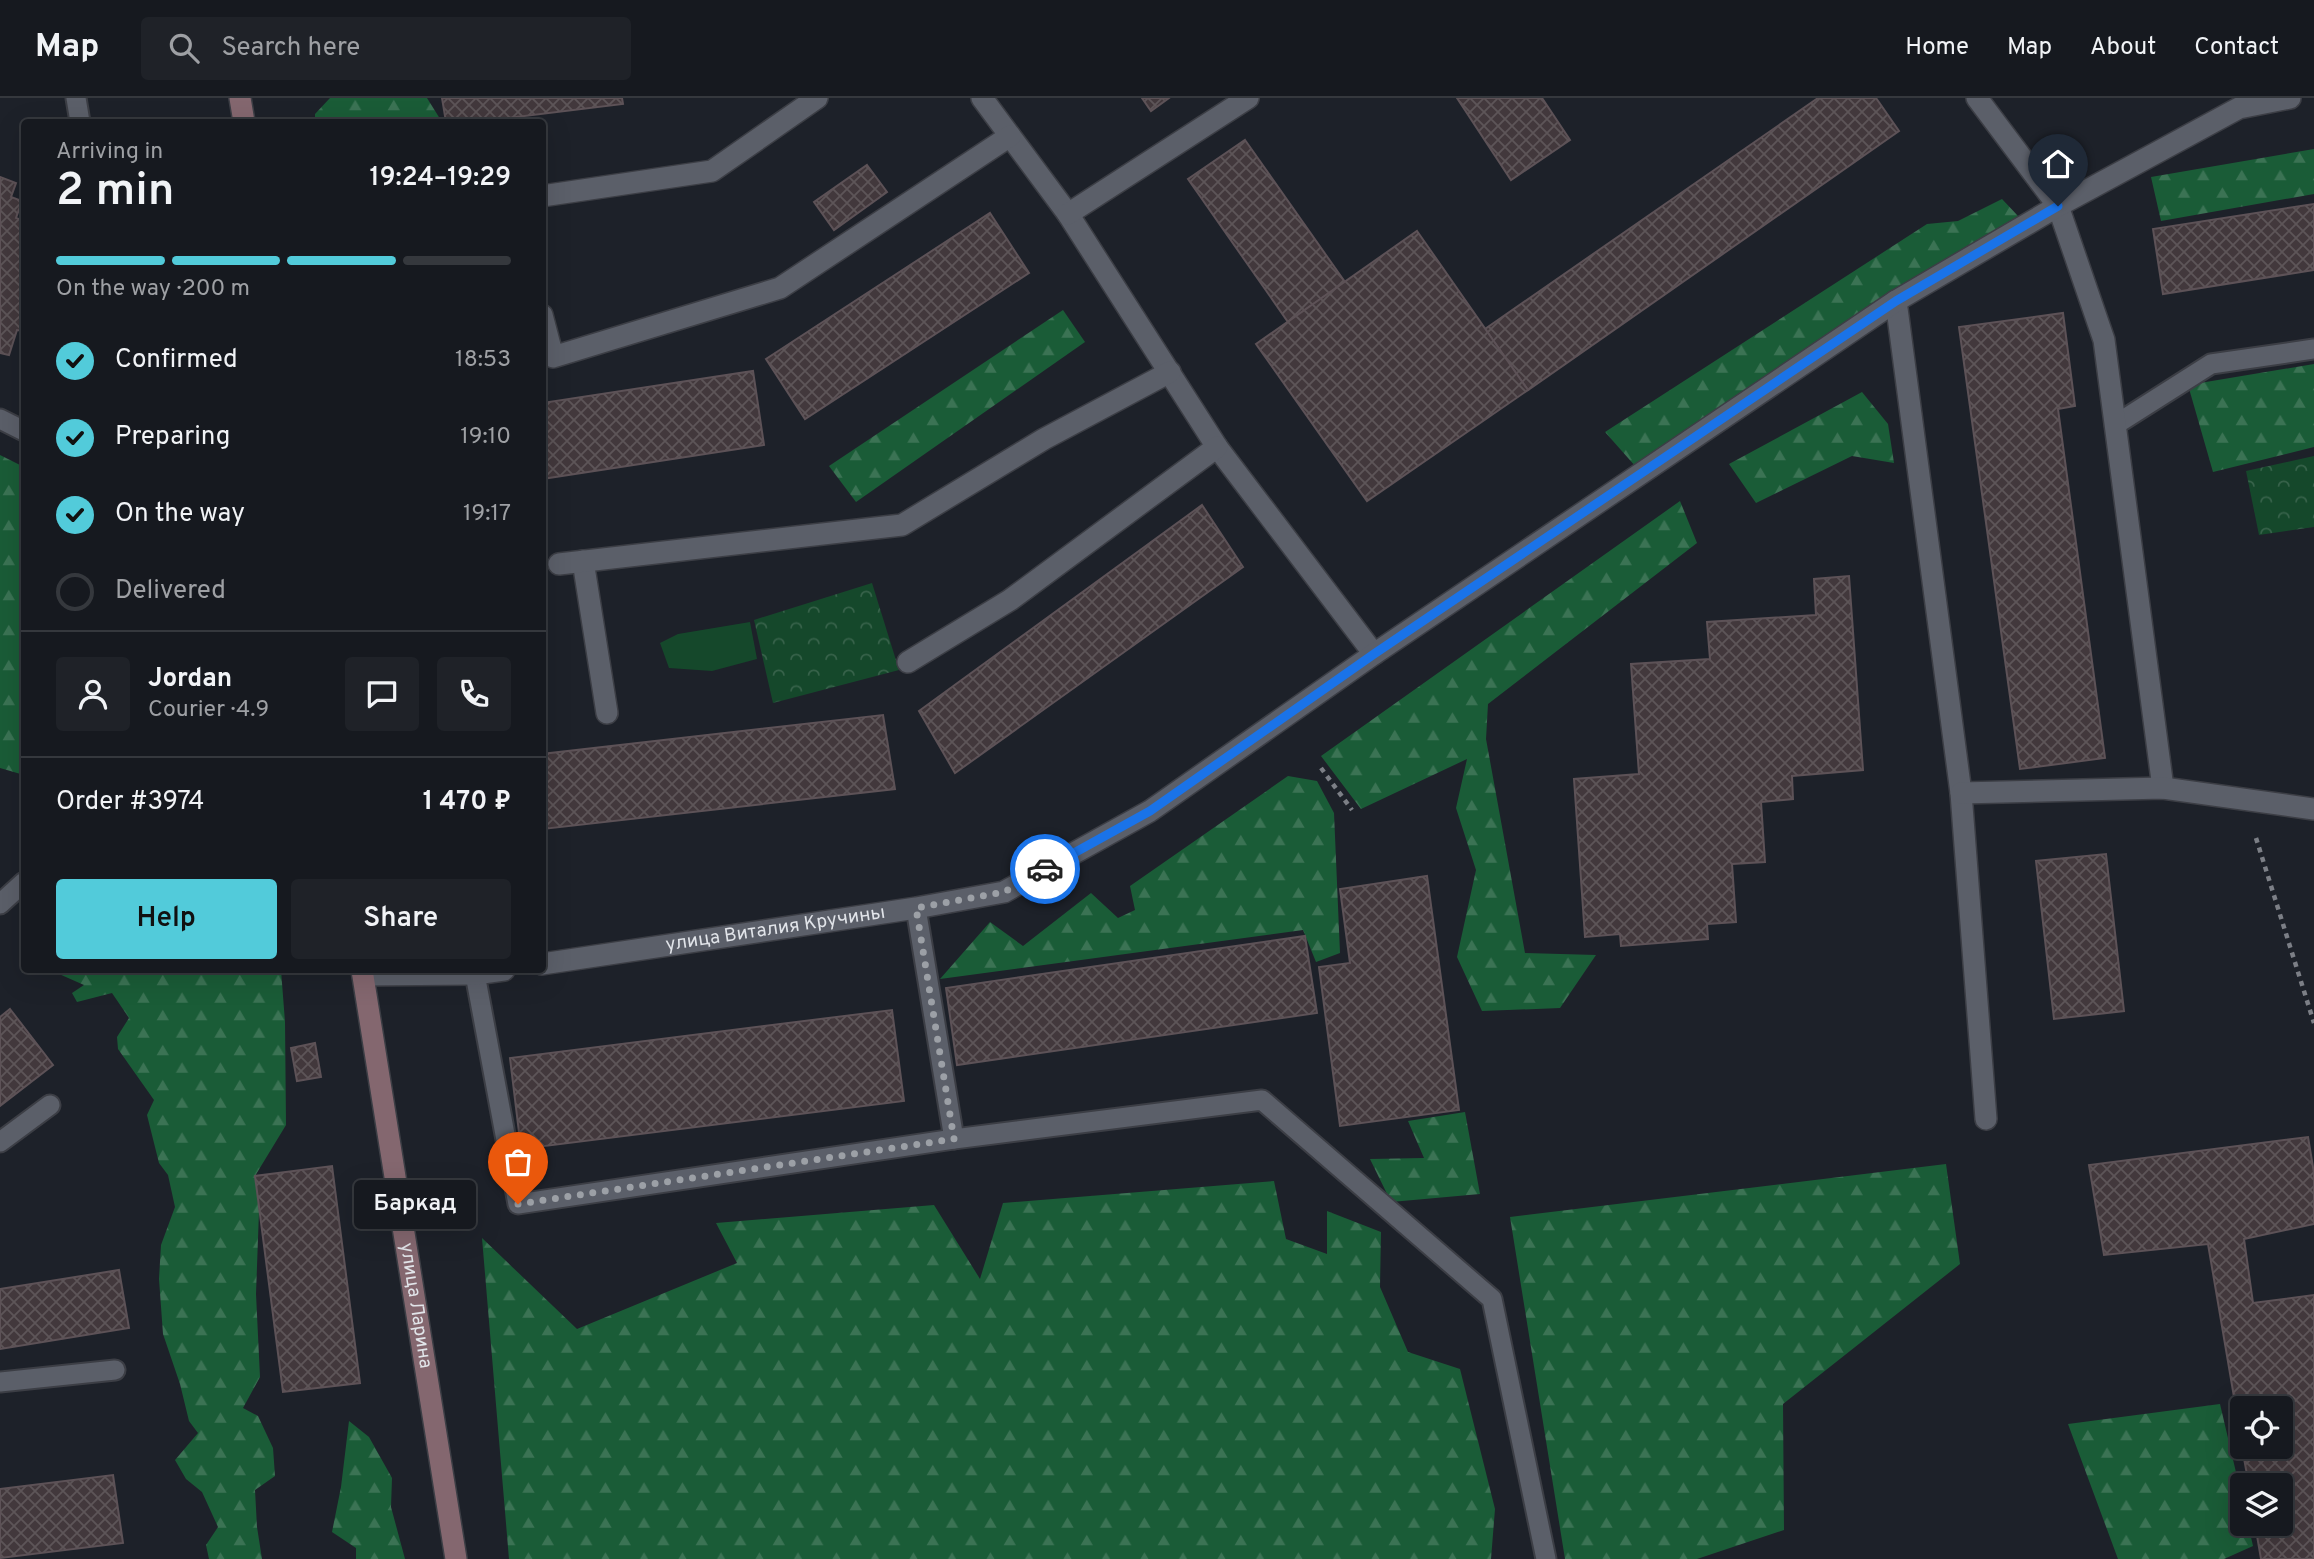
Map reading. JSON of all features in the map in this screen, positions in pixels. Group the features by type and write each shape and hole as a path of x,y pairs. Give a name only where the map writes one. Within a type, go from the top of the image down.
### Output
{"main road":[{"path":"240,98 244,119"},
{"name":"улица Ларина","path":"362,973 456,1559"}],"street":[{"path":"546,195 712,171 817,98"},
{"path":"982,98 1068,214 1217,447 1374,654"},
{"path":"1068,214 1248,98"},
{"path":"1977,98 2058,206 2104,340 2163,789"},
{"name":"улица Виталия Кручины","path":"546,963 916,908 1004,892 1150,811 1374,654 1896,301 2058,206 2239,108 2290,98"},
{"path":"546,330 553,357 780,288 1010,136"},
{"path":"1896,301 1961,793 1986,1119"},
{"path":"559,564 902,525 1044,439 1170,372"},
{"path":"908,662 1010,600 1217,447"},
{"path":"583,561 607,713"},
{"path":"1961,793 2163,789 2314,809"},
{"path":"418,973 482,973"}],"lane":[{"path":"76,98 80,119"},
{"path":"2115,425 2211,364 2314,349"},
{"path":"0,419 21,430"},
{"path":"0,904 21,885"},
{"path":"916,908 954,1139"},
{"path":"475,974 518,1204 954,1139 1262,1100 1492,1299 1546,1559"},
{"path":"0,1142 50,1105"},
{"path":"0,1382 115,1370"}],"path":[{"path":"1321,768 1352,810"},
{"path":"2256,838 2314,1023"}],"green space":[{"path":"330,98 427,98 440,119 315,119 315,114"},
{"path":"2314,149 2314,194 2161,221 2151,177"},
{"path":"2002,199 2019,217 1636,467 1605,432 1927,224 1958,221"},
{"path":"1063,310 1085,342 856,502 829,466"},
{"path":"2314,364 2314,447 2213,472 2188,385"},
{"path":"1862,392 1888,424 1894,463 1852,456 1756,503 1729,464"},
{"path":"0,455 21,466 21,774 0,768"},
{"path":"2314,456 2314,527 2259,535 2246,471"},
{"path":"1680,501 1697,543 1488,704 1486,739 1525,953 1596,955 1560,1008 1482,1011 1457,957 1476,870 1456,808 1467,759 1361,809 1321,756"},
{"path":"872,583 899,670 773,703 754,620"},
{"path":"750,622 757,659 712,671 669,668 660,643 678,634"},
{"path":"1288,776 1317,781 1334,813 1340,953 1316,962 1303,930 940,979 990,922 1023,946 1091,893 1118,918 1135,910 1130,886"},
{"path":"57,973 281,973 285,1022 286,1125 255,1176 259,1211 256,1294 260,1377 243,1408 258,1416 273,1448 275,1476 255,1490 262,1559 209,1559 206,1545 218,1527 202,1492 186,1479 175,1460 198,1433 189,1421 163,1334 159,1279 161,1245 175,1207 168,1175 159,1163 147,1115 154,1100 118,1049 117,1037 129,1018 112,993 77,1002 72,993 84,985"},
{"path":"1465,1112 1480,1194 1391,1202 1370,1159 1424,1158 1408,1121"},
{"path":"1946,1164 1960,1264 1783,1404 1784,1530 1697,1559 1565,1559 1510,1217"},
{"path":"1274,1181 1286,1239 1327,1254 1327,1211 1381,1232 1380,1287 1408,1352 1460,1369 1495,1509 1491,1559 509,1559 482,1238 577,1329 737,1263 716,1223 934,1205 980,1279 1003,1203"},
{"path":"2220,1404 2230,1447 2230,1459 2233,1459 2236,1473 2230,1473 2230,1536 2251,1536 2253,1546 2224,1559 2118,1559 2068,1424"},
{"path":"349,1421 369,1437 392,1478 391,1507 405,1559 356,1559 356,1548 332,1532"}],"building":[{"path":"442,98 622,98 623,104 500,119 446,119"},
{"path":"1142,98 1169,98 1151,111"},
{"path":"1457,98 1542,98 1570,140 1511,180"},
{"path":"1818,98 1876,98 1899,131 1528,390 1485,329"},
{"path":"1245,140 1345,282 1288,322 1188,179"},
{"path":"867,165 887,192 834,230 814,202"},
{"path":"0,177 16,183 11,197 21,201 16,218 21,220 21,331 17,330 9,355 0,353"},
{"path":"2314,204 2314,270 2163,294 2153,229"},
{"path":"990,213 1029,273 805,419 766,359"},
{"path":"1417,231 1528,390 1367,501 1256,344"},
{"path":"2063,313 2075,406 2058,409 2105,758 2020,769 1959,327"},
{"path":"753,371 764,445 546,478 546,402"},
{"path":"1202,505 1243,567 955,773 919,711"},
{"path":"1849,576 1863,770 1792,776 1793,799 1761,802 1765,862 1732,864 1736,922 1707,924 1708,939 1621,946 1620,934 1585,937 1574,779 1639,774 1631,664 1710,659 1707,622 1816,615 1814,579"},
{"path":"883,715 895,789 546,829 546,754"},
{"path":"2106,854 2124,1011 2054,1019 2036,861"},
{"path":"1427,876 1459,1110 1340,1126 1319,967 1350,963 1340,889"},
{"path":"1305,936 1317,1013 957,1065 946,988"},
{"path":"10,1009 53,1065 0,1106 0,1017"},
{"path":"892,1010 904,1101 521,1149 510,1058"},
{"path":"315,1043 321,1077 297,1081 291,1048"},
{"path":"2308,1137 2314,1173 2314,1224 2244,1239 2253,1303 2314,1295 2314,1559 2261,1559 2257,1536 2293,1536 2293,1473 2247,1473 2244,1459 2293,1459 2293,1396 2234,1396 2208,1244 2104,1255 2089,1165"},
{"path":"332,1166 360,1383 283,1392 255,1176"},
{"path":"119,1270 129,1328 0,1349 0,1289"},
{"path":"113,1475 123,1543 0,1558 0,1489"}],"way so far":[{"path":"518,1204 954,1139 916,908 1004,892 1045,869"}],"place":[{"name":"Баркад","path":"518,1204"}],"route":[{"path":"1045,869 1150,811 1374,654 1896,301 2058,206"}]}
